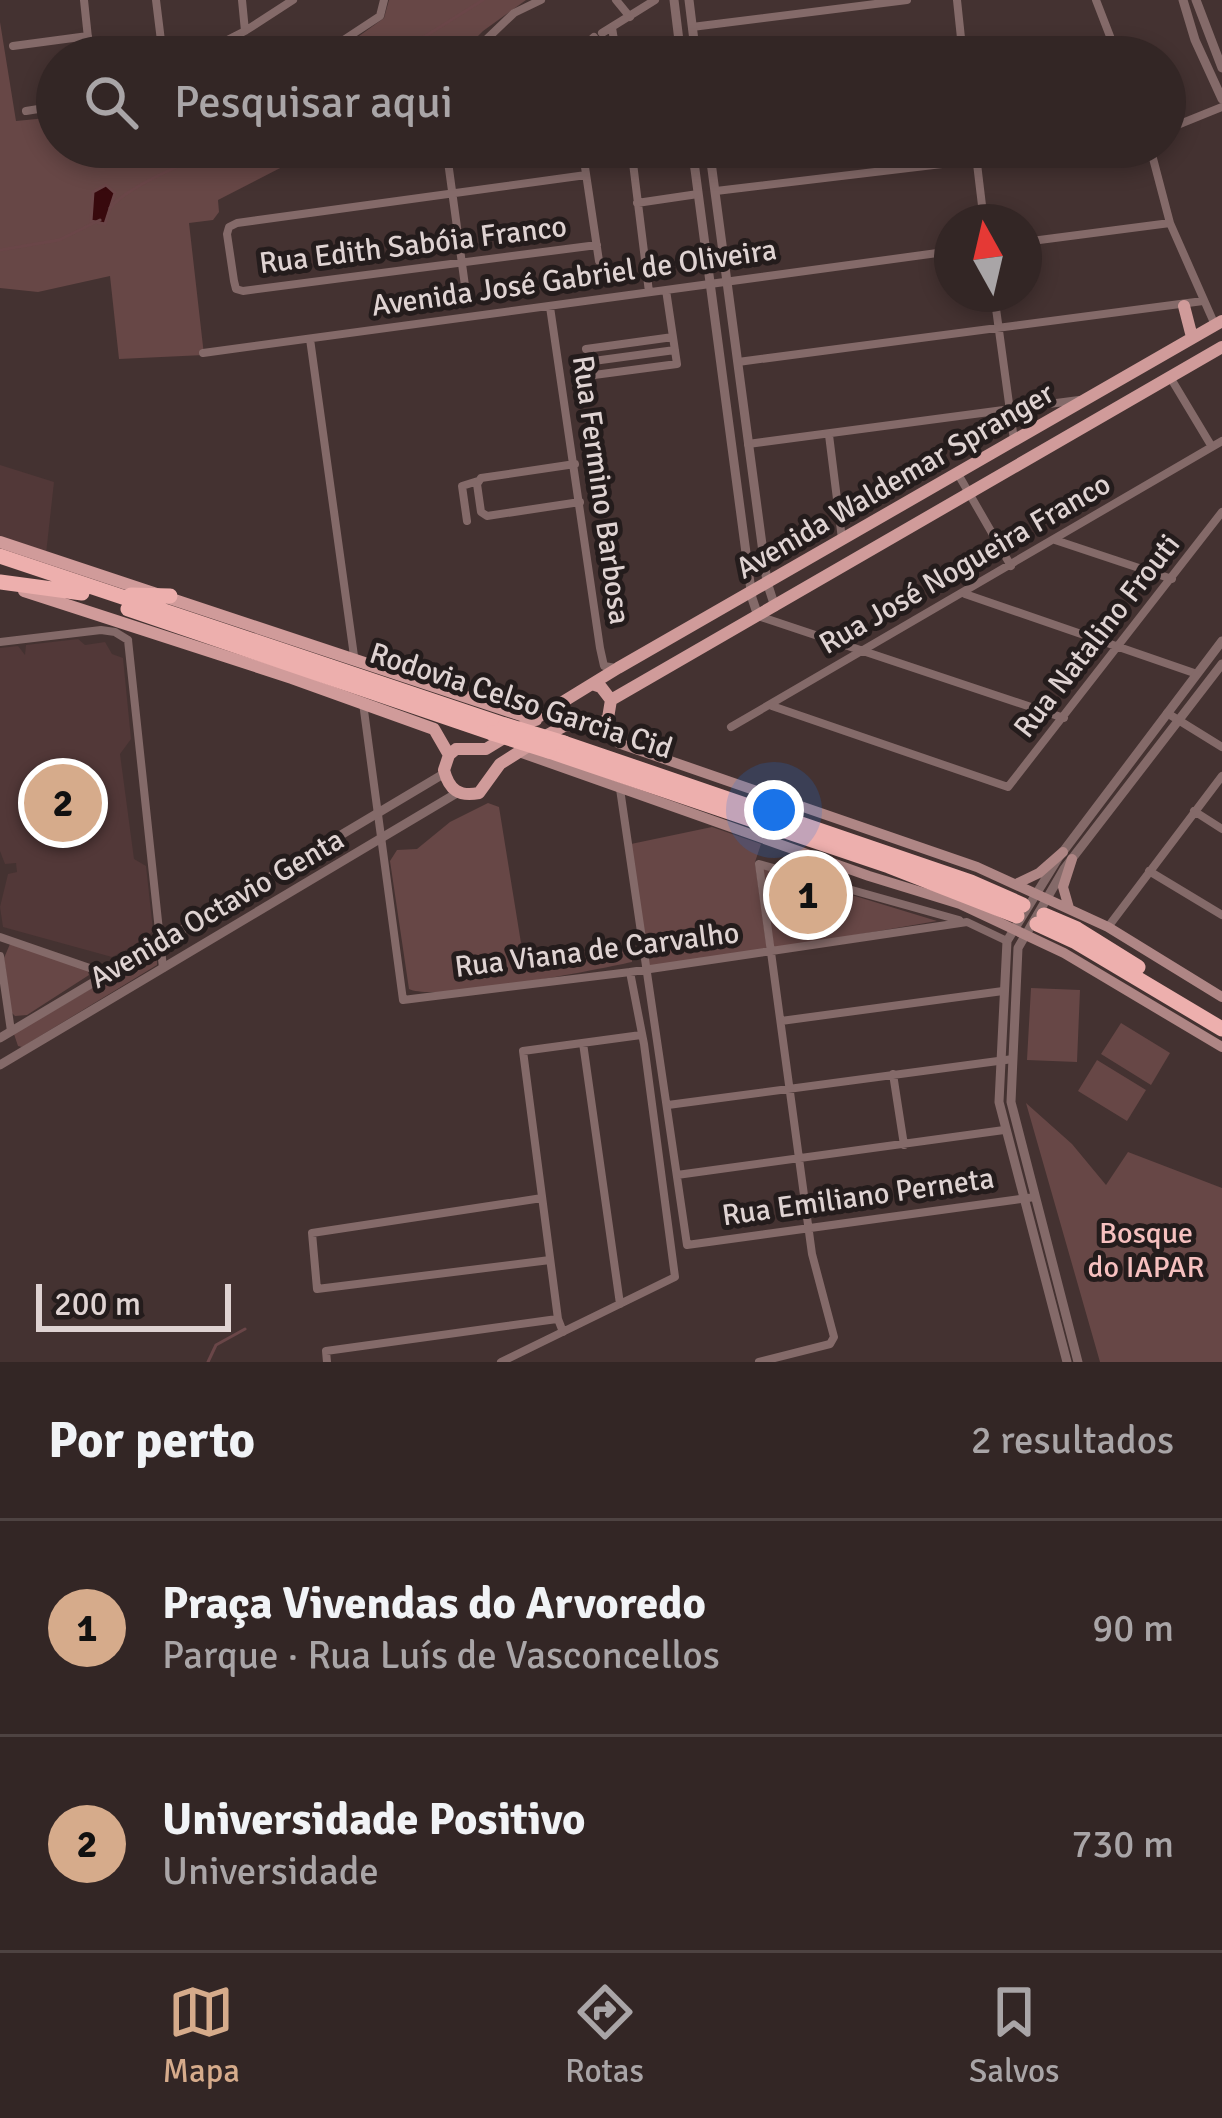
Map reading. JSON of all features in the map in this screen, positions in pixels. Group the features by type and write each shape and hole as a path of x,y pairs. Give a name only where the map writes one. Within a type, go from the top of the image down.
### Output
{"highway":[{"name":"Rodovia Celso Garcia Cid","path":"0,556 498,729"},
{"name":"Rodovia Celso Garcia Cid","path":"0,566 556,747 1031,917 1077,929 1222,1019"},
{"path":"0,582 82,592"},
{"path":"117,595 170,596"},
{"name":"Rodovia Celso Garcia Cid","path":"1031,917 1222,1029"}],"main road":[{"path":"1184,306 1192,337"},
{"name":"Avenida Waldemar Spranger","path":"449,755 469,747 486,749 618,668 1218,323"},
{"name":"Avenida Waldemar Spranger","path":"611,700 1222,347"},
{"path":"0,542 536,719"},
{"path":"0,582 434,729 446,745 445,773 457,793 479,794 500,764 564,726 594,727 608,718 611,700 602,687 592,684"},
{"name":"Rodovia Celso Garcia Cid","path":"608,718 619,743 1016,884 1031,917 1064,953 1222,1047"},
{"name":"Rodovia Celso Garcia Cid","path":"518,752 945,899 1031,917 1069,908 1222,997"},
{"path":"1016,884 1068,855"},
{"path":"1068,855 1064,887 1069,908"},
{"path":"1012,945 1031,917"}],"street":[{"path":"84,0 88,36"},
{"path":"156,0 160,36"},
{"path":"242,0 245,31"},
{"path":"235,36 292,0"},
{"path":"350,36 380,16 384,0"},
{"path":"490,36 514,14 541,0"},
{"path":"616,0 630,17"},
{"path":"597,36 656,0"},
{"path":"674,0 678,36"},
{"path":"689,0 693,36"},
{"path":"692,27 907,0"},
{"path":"957,0 961,36"},
{"path":"1096,0 1110,36"},
{"path":"1183,0 1222,103 1186,120"},
{"path":"1196,0 1222,68"},
{"path":"613,28 614,36"},
{"path":"1208,39 1222,34"},
{"path":"13,46 36,43"},
{"path":"26,111 36,109"},
{"path":"449,168 466,293"},
{"path":"585,168 599,261"},
{"path":"633,168 649,292"},
{"path":"695,168 758,616 1064,718"},
{"path":"712,168 767,582 775,607 794,628"},
{"path":"716,191 916,168"},
{"path":"978,168 982,204"},
{"path":"1155,168 1170,224 1202,301 1218,323"},
{"path":"452,194 586,176"},
{"name":"Rua Edith Sabóia Franco","path":"452,194 237,223 229,227 236,289 596,245"},
{"path":"637,203 698,194"},
{"path":"1042,240 1170,224"},
{"name":"Avenida José Gabriel de Oliveira","path":"203,353 934,253"},
{"path":"579,377 677,364 667,290"},
{"path":"738,362 1202,301"},
{"name":"Rua Fermino Barbosa","path":"550,307 602,660 604,666 618,668"},
{"path":"997,312 1015,440"},
{"path":"586,349 673,337"},
{"path":"310,339 354,656"},
{"path":"586,362 675,350"},
{"path":"1170,377 1212,447"},
{"path":"748,444 1086,399"},
{"path":"829,435 842,538"},
{"name":"Rua José Nogueira Franco","path":"731,727 1222,441"},
{"path":"467,521 462,486 575,464"},
{"path":"957,473 1011,566"},
{"path":"478,481 481,512 487,516 580,502"},
{"name":"Rua Natalino Frouti","path":"772,706 1008,788 1222,512"},
{"path":"1055,540 1172,579"},
{"path":"964,593 1197,674"},
{"path":"87,612 88,631"},
{"path":"128,640 142,630"},
{"path":"0,641 88,631 115,632 128,640"},
{"path":"128,640 163,968"},
{"path":"1066,1362 999,1102 1003,991 1012,945 1068,855 1222,641"},
{"path":"1068,855 1222,664"},
{"path":"363,703 381,841"},
{"path":"1167,713 1222,747"},
{"name":"Avenida Octavio Genta","path":"0,1038 445,773"},
{"path":"1108,927 1222,776"},
{"path":"620,788 677,1175 1004,1130"},
{"name":"Avenida Octavio Genta","path":"0,1065 457,793"},
{"path":"1194,811 1222,829"},
{"name":"Rua Viana de Carvalho","path":"381,841 403,1000 967,922"},
{"path":"759,1362 830,1344 834,1337 812,1254 759,864 967,922 1012,945"},
{"path":"1149,871 1222,915"},
{"path":"0,937 107,974"},
{"path":"1012,945 1011,1102 1078,1362"},
{"path":"0,956 15,1057"},
{"path":"502,1362 675,1277 630,972"},
{"path":"781,1022 1003,991"},
{"path":"563,1332 523,1051 641,1035"},
{"path":"583,1043 620,1304"},
{"path":"668,1105 1013,1059"},
{"path":"893,1074 904,1144"},
{"name":"Rua Emiliano Perneta","path":"677,1175 687,1245 1035,1197"},
{"path":"542,1198 311,1233 317,1288 550,1259"},
{"path":"327,1357 558,1319"},
{"path":"546,1321 552,1337"}],"shaded area":[{"path":"106,185 115,193 105,224 91,221 93,192"},
{"path":"0,465 54,482 46,554 0,539"},
{"path":"78,639 85,645 105,642 112,654 123,658 131,739 120,754 134,859 146,866 153,930 145,940 112,957 3,927 0,907 8,874 17,872 16,863 5,864 0,851 0,648 18,646 25,655 26,645"}],"green space":[{"path":"389,0 526,0 478,36 359,36 384,18"},
{"path":"0,22 16,121 36,119 36,168 280,168 218,200 219,212 213,220 189,223 204,355 119,359 110,276 38,292 0,288"},
{"path":"488,803 499,807 527,956 539,959 624,944 632,962 482,988 409,989 390,861 397,850 417,849 450,822"},
{"path":"712,827 761,844 755,862 767,950 647,966 631,844"},
{"path":"763,868 937,921 774,949"},
{"path":"10,944 87,969 89,975 27,1015 15,1016 4,958"},
{"path":"150,954 157,965 18,1046 14,1034"},
{"path":"1031,988 1080,990 1077,1062 1027,1060"},
{"path":"1121,1023 1170,1053 1151,1085 1101,1054"},
{"path":"1097,1060 1146,1090 1127,1121 1078,1091"},
{"name":"Bosque do IAPAR","path":"1026,1103 1072,1144 1106,1185 1128,1152 1222,1188 1222,1362 1100,1362"}],"waterway":[{"path":"426,36 483,0"},
{"path":"110,208 176,168"},
{"path":"0,250 59,240 100,220"},
{"path":"208,1362 216,1345 245,1329"}],"place":[{"name":"Universidade Positivo","path":"63,803"},
{"name":"Praça Vivendas do Arvoredo","path":"808,895"}]}
